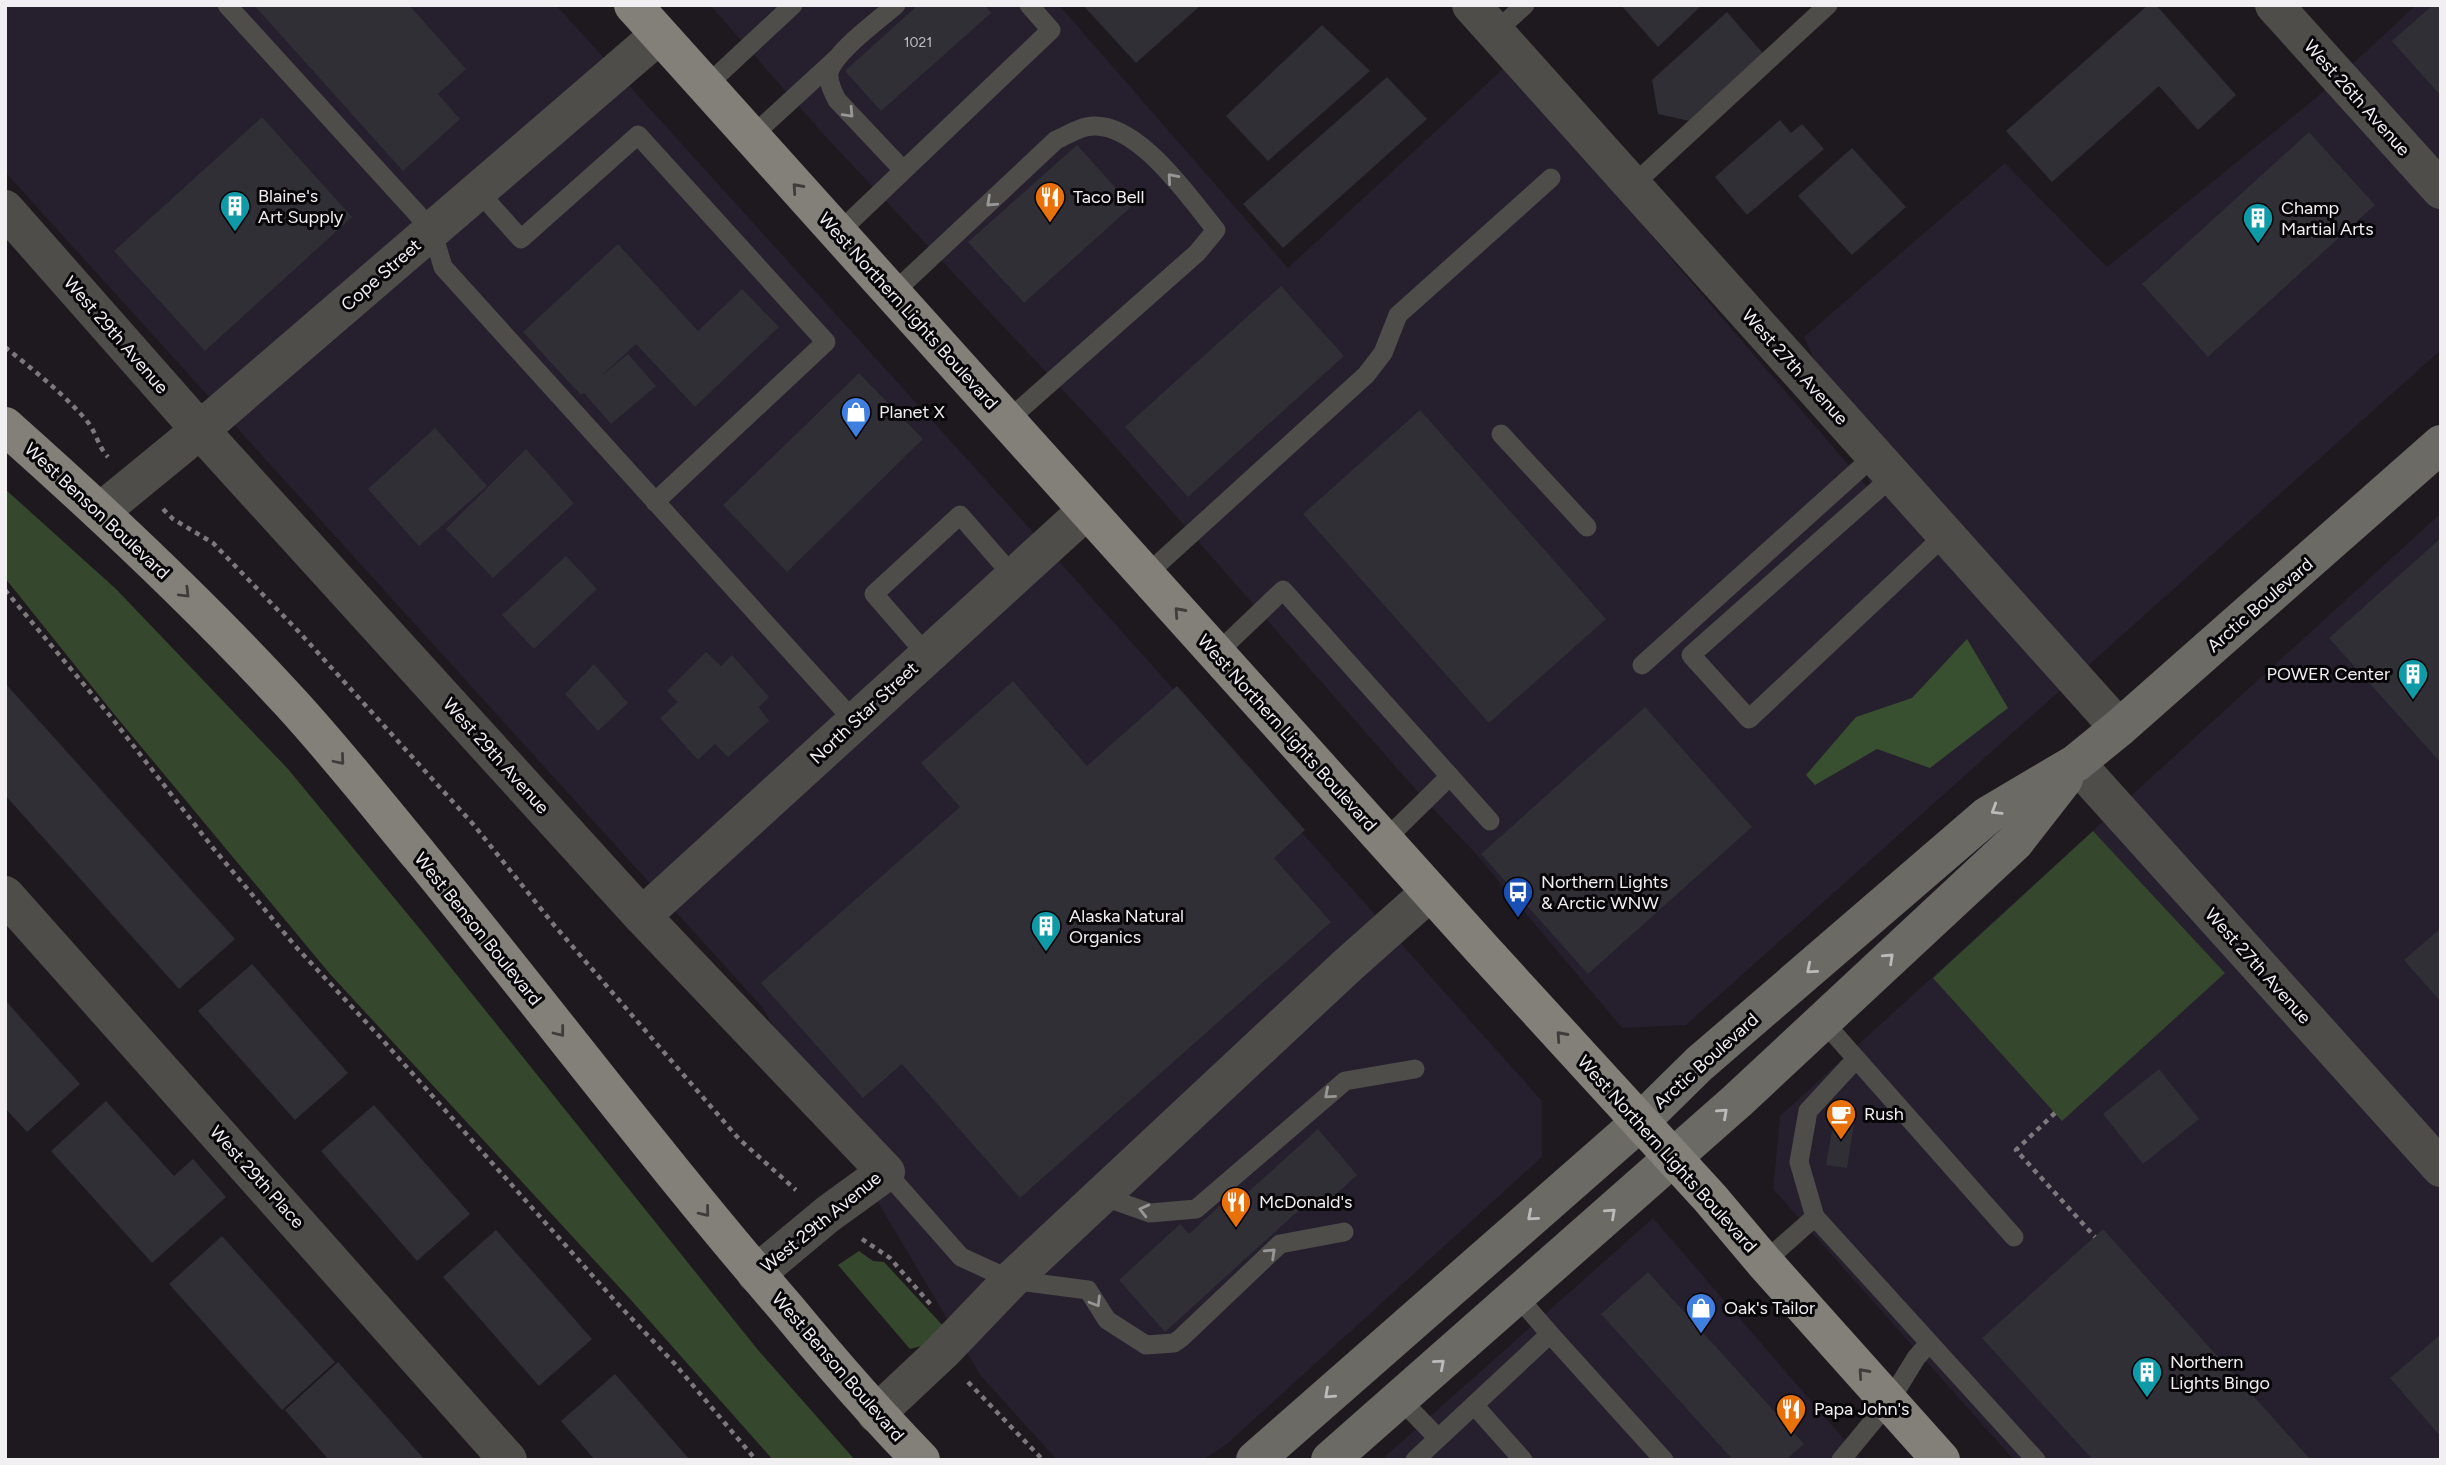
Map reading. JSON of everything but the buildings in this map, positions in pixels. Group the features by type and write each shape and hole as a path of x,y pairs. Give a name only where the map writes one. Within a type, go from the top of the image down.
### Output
{"main road":[{"name":"West Northern Lights Boulevard","path":"633,5 1430,892 1710,1198 1941,1460"},
{"name":"West Benson Boulevard","path":"5,426 184,593 300,713 453,896 756,1274 876,1414 921,1460"},
{"name":"Arctic Boulevard","path":"1255,1460 1639,1123 1699,1064 1988,815 2076,763 2119,729 2441,444"},
{"name":"Arctic Boulevard","path":"1330,1460 1672,1159 2015,842 2076,763"}],"street":[{"name":"West 26th Avenue","path":"2274,5 2441,190"},
{"name":"West 27th Avenue","path":"1483,19 2119,729"},
{"name":"Cope Street","path":"100,512 200,430 659,35"},
{"name":"West 29th Avenue","path":"5,209 200,430 642,916 886,1172 828,1214 756,1274"},
{"name":"North Star Street","path":"642,916 1087,510"},
{"name":"West 27th Avenue","path":"2076,763 2441,1168"},
{"path":"876,1414 942,1352 1011,1280 1348,965 1430,892"},
{"name":"West 29th Place","path":"5,895 508,1460"}],"lane":[{"path":"227,5 432,230 443,267 855,722"},
{"path":"705,87 793,5"},
{"path":"751,138 896,5"},
{"path":"838,233 1051,30 1029,5"},
{"path":"1483,19 1525,5"},
{"path":"1633,185 1828,5"},
{"path":"836,59 830,73 830,86 837,100 903,170"},
{"path":"892,293 1056,140 1087,127 1121,131 1152,153 1216,230 1197,253 1007,421"},
{"path":"478,191 521,239 638,135 826,342 656,502"},
{"path":"1146,575 1366,375 1383,353 1398,316 1551,178"},
{"path":"1501,433 1587,527"},
{"path":"1884,466 1691,655 1749,719 1945,534"},
{"path":"1642,666 1884,466"},
{"path":"927,655 874,594 960,514 1014,577"},
{"path":"1216,653 1283,590 1490,821"},
{"path":"1384,841 1450,776"},
{"path":"1822,1020 2014,1237"},
{"path":"1856,1059 1808,1111 1799,1162 1815,1217 2036,1460"},
{"path":"1102,1196 1150,1213 1196,1209 1345,1080 1415,1069"},
{"path":"886,1172 961,1257 1011,1280 1088,1290 1107,1320 1146,1345 1174,1343 1280,1244 1344,1232"},
{"path":"1764,1262 1815,1217"},
{"path":"1517,1296 1664,1460"},
{"path":"1415,1460 1550,1334"},
{"path":"1840,1460 1889,1402 1916,1358 1929,1343"},
{"path":"1400,1399 1438,1438"},
{"path":"1474,1405 1523,1460"}],"path":[{"path":"5,347 72,403 92,427 102,451 173,519 213,543 300,633 473,824 554,925 740,1139 787,1183 890,1258 945,1321 942,1352 1044,1460"},
{"path":"5,590 297,948 379,1036 616,1303 674,1363 755,1460"},
{"path":"2055,1113 2016,1150 2095,1237"}],"shaded area":[{"path":"5,5 556,5 1542,1101 1542,1157 1227,1444 1203,1460 1057,1460 981,1376 762,1007 5,172"},
{"path":"710,5 1059,5 1288,268 1506,66 1876,497 1804,337 2005,163 2107,267 2317,97 2416,5 2441,5 2441,350 1686,1025 1622,1028 1475,853 1423,798 1104,434 824,135"},
{"path":"2441,513 2441,1460 2014,1460 1773,1189 1780,1116"},
{"path":"1653,1218 1862,1460 1381,1460"}],"green space":[{"path":"5,489 116,589 288,769 758,1350 855,1460 773,1460 631,1300 330,974 5,578"},
{"path":"1967,639 2008,708 1930,768 1877,749 1815,785 1806,775 1856,717 1912,698"},
{"path":"2093,831 2225,973 2062,1121 1933,978"},
{"path":"859,1251 873,1261 884,1262 945,1328 929,1344 910,1349 838,1265"}],"place":[{"name":"Taco Bell","path":"1050,224"},
{"name":"Blaine's Art Supply","path":"235,233"},
{"name":"Champ Martial Arts","path":"2258,245"},
{"name":"Planet X","path":"856,439"},
{"name":"POWER Center","path":"2413,701"},
{"name":"Northern Lights & Arctic WNW","path":"1518,919"},
{"name":"Alaska Natural Organics","path":"1046,953"},
{"name":"Rush","path":"1841,1141"},
{"name":"McDonald's","path":"1236,1229"},
{"name":"Oak's Tailor","path":"1701,1335"},
{"name":"Northern Lights Bingo","path":"2147,1399"},
{"name":"Papa John's","path":"1791,1436"}]}
